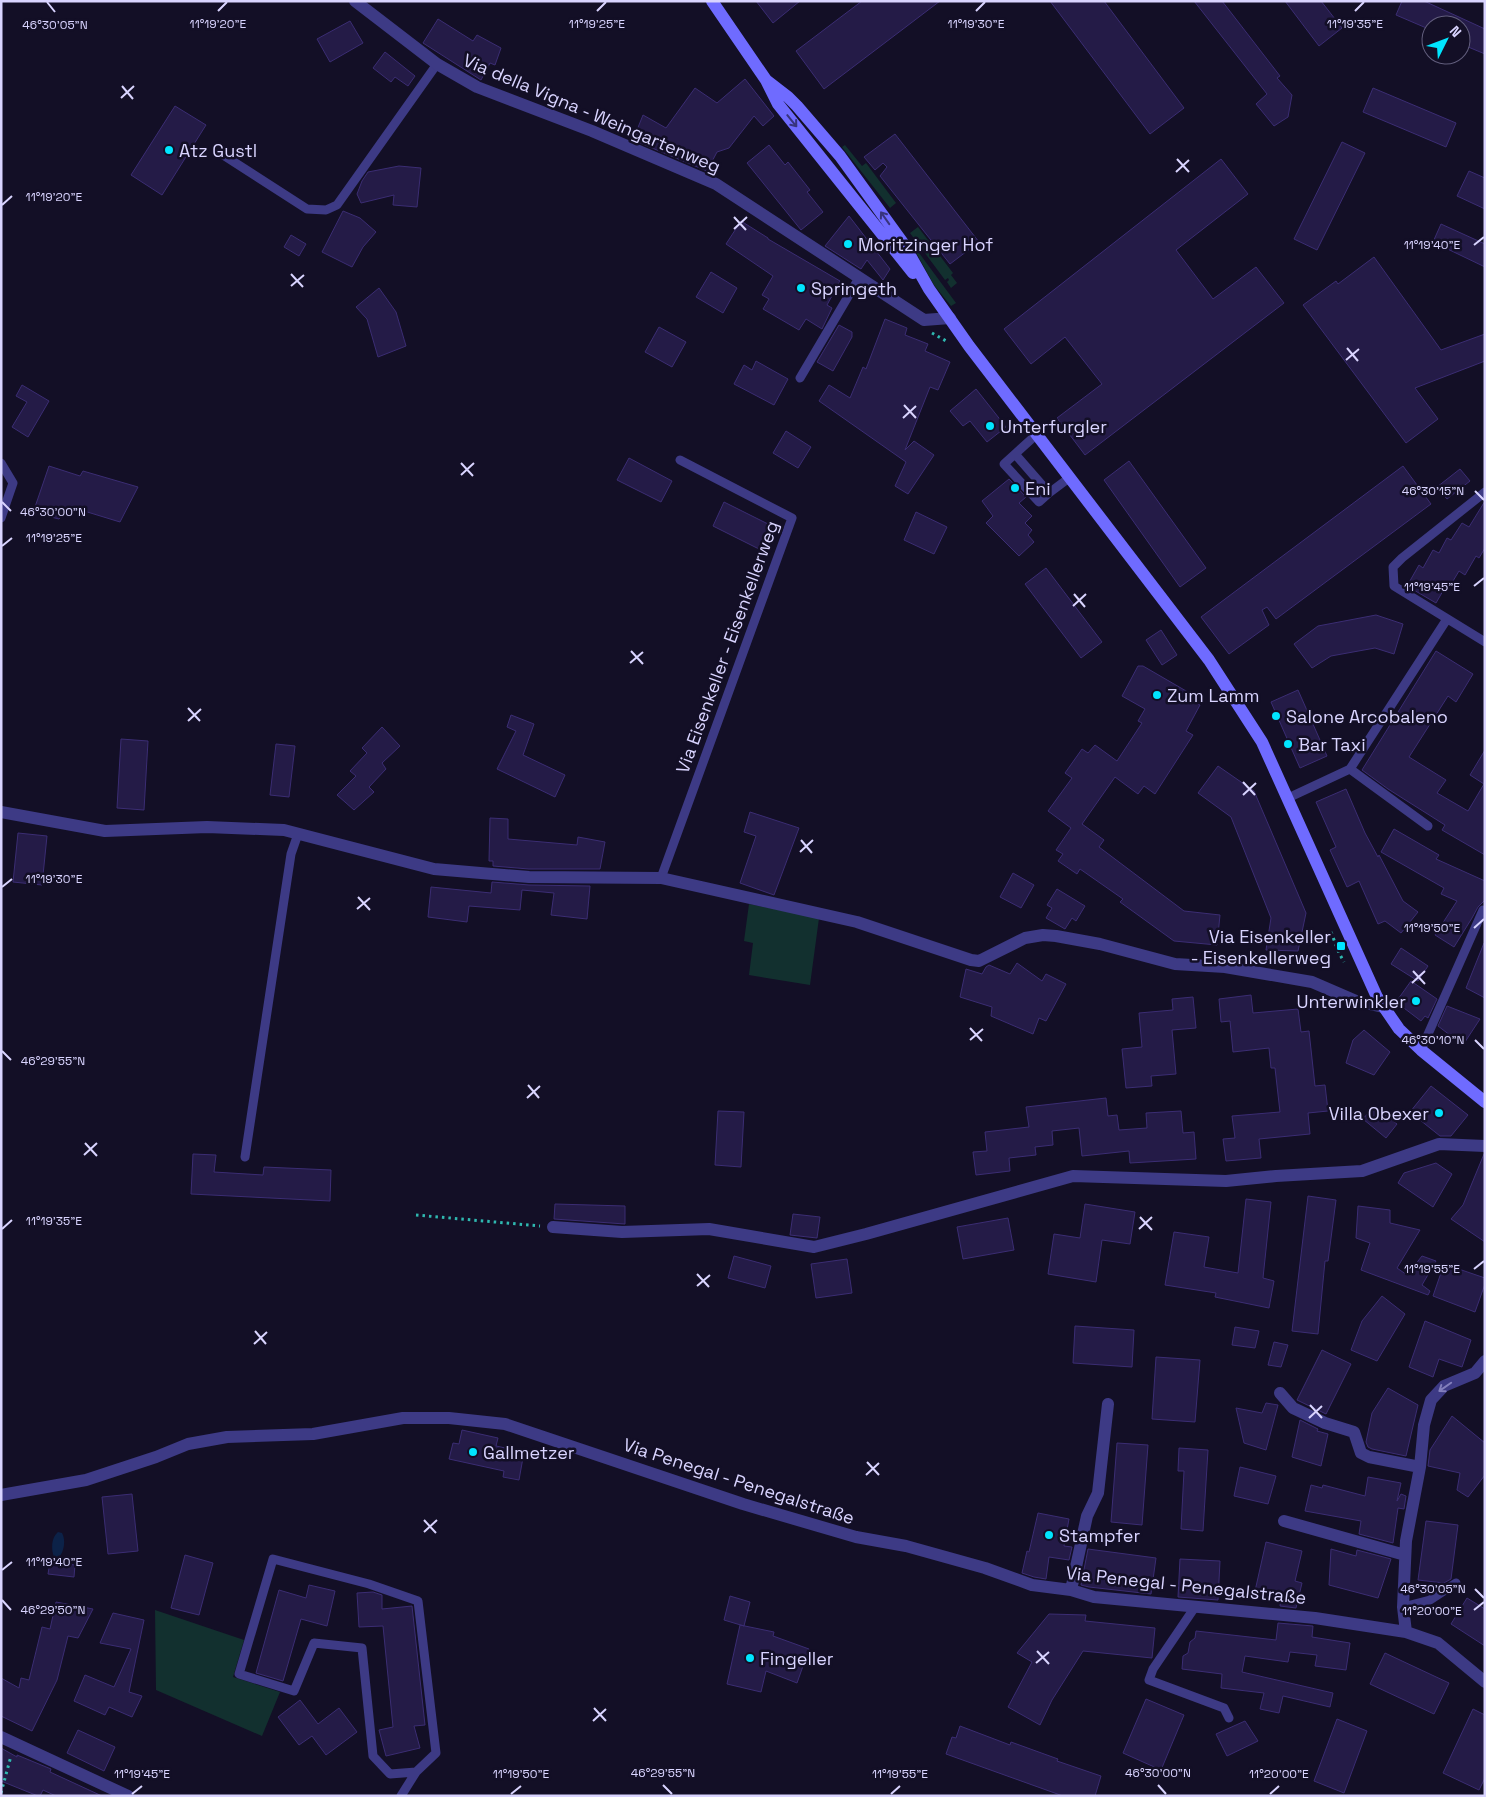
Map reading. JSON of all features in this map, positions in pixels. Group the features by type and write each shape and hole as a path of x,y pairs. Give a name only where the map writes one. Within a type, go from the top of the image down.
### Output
{"main road":[{"path":"713,4 766,80 788,96 840,156 903,243 929,289 950,318 1036,435 1209,660 1262,742 1364,970 1383,1006 1399,1029 1421,1050 1485,1102"}],"street":[{"name":"Via della Vigna - Weingartenweg","path":"355,1 437,64 477,86 592,131 716,184 924,320"},
{"path":"924,320 950,318"},
{"path":"1,812 105,831 207,827 284,830 434,869 529,876 661,878 857,922 971,960 979,961 1025,938 1042,935 1056,936 1100,944 1175,964 1225,967 1312,982 1356,1001 1383,1006"},
{"path":"553,1227 622,1232 709,1228 814,1247 1073,1176 1226,1182 1276,1176 1362,1171 1439,1144 1485,1146"},
{"path":"1406,1632 1403,1607 1406,1541 1420,1466 1424,1425 1431,1400 1444,1386 1482,1369"},
{"path":"1280,1393 1293,1408 1325,1423 1354,1432 1362,1453 1369,1457 1420,1466"},
{"path":"1071,1590 1087,1516 1098,1493 1108,1404"},
{"name":"Via Penegal - Penegalstraße","path":"1,1495 86,1480 156,1457 188,1444 227,1437 313,1434 403,1418 449,1418 505,1424 743,1504 856,1537 906,1546 985,1568 1032,1585 1071,1590 1094,1596 1315,1618 1406,1632 1438,1642 1485,1682"},
{"path":"1284,1521 1405,1555"},
{"path":"1,1737 128,1796"}],"lane":[{"name":"Via della Vigna - Weingartenweg","path":"220,153 307,209 326,210 337,205 437,64"},
{"path":"800,378 858,278"},
{"path":"1036,435 1004,464 1038,502 1069,478"},
{"path":"1015,454 1049,493"},
{"name":"Via Eisenkeller - Eisenkellerweg","path":"661,878 792,518 680,460"},
{"path":"1,463 13,483 1,518"},
{"path":"1485,492 1393,567 1394,586 1485,642"},
{"path":"1288,798 1350,769 1447,619"},
{"path":"1350,769 1428,826"},
{"path":"245,1157 292,854 298,834"},
{"path":"1421,1050 1483,910"},
{"path":"401,1796 416,1772 436,1753 418,1601 369,1584 273,1559 239,1674 294,1691 314,1643 362,1648 373,1756 390,1774 416,1772"},
{"path":"1403,1607 1430,1600 1456,1584"},
{"path":"1195,1607 1153,1669 1149,1680 1224,1708 1230,1718"}],"path":[{"path":"924,320 929,332 947,340 953,345"},
{"path":"1331,929 1339,953 1348,967"},
{"path":"416,1216 553,1227"},
{"path":"1,1793 15,1744"}],"green space":[{"path":"845,145 862,166 866,163 896,203 890,208 842,147"},
{"path":"918,227 953,273 951,275 957,283 951,288 947,282 948,278 945,280 910,233"},
{"path":"908,238 956,303 951,306 934,285"},
{"path":"749,904 819,918 810,985 749,975 753,943 744,941"},
{"path":"155,1610 244,1640 233,1677 280,1692 262,1736 156,1690"}],"water":[{"path":"58,1532 62,1533 64,1546 59,1557 54,1557 52,1544"}],"building":[{"path":"756,1 800,1 773,23"},
{"path":"862,1 940,1 824,89 796,51"},
{"path":"1050,1 1104,1 1184,108 1150,134"},
{"path":"1194,1 1222,1 1280,76 1277,78 1292,95 1288,117 1274,126 1256,104 1267,94"},
{"path":"1285,1 1321,1 1342,28 1319,46"},
{"path":"1402,1 1424,1 1454,15 1421,15 1421,26 1396,15"},
{"path":"438,19 473,41 477,35 501,48 495,65 490,63 481,80 423,43"},
{"path":"350,21 363,43 330,62 317,39"},
{"path":"1471,23 1485,29 1485,54 1471,48"},
{"path":"385,52 415,76 408,86 395,77 391,82 373,68"},
{"path":"745,79 774,116 763,126 754,116 729,148 717,152 707,171 633,140 643,115 666,128 695,88 717,103"},
{"path":"1373,88 1456,123 1446,147 1363,112"},
{"name":"Atz Gustl","path":"175,106 206,125 162,195 131,175"},
{"path":"895,134 979,242 950,264 880,176 887,167 883,163 875,170 864,157"},
{"path":"1342,142 1365,153 1317,250 1294,239"},
{"path":"769,145 785,165 788,162 810,190 807,192 823,212 801,230 747,163"},
{"path":"1221,159 1248,194 1176,250 1213,299 1256,267 1284,303 1085,455 1057,418 1102,384 1065,337 1031,364 1004,329"},
{"path":"399,166 421,168 417,207 393,205 394,195 361,203 357,194 368,172"},
{"path":"1469,171 1485,178 1485,209 1457,196"},
{"path":"343,211 360,218 376,232 363,247 352,267 322,252"},
{"name":"Moritzinger Hof","path":"849,216 890,269 883,280 867,260 861,269 825,246"},
{"name":"Springeth","path":"741,221 840,281 827,305 832,308 822,329 806,319 799,330 763,309 769,299 762,295 773,276 726,244"},
{"path":"1441,224 1485,244 1485,267 1433,242"},
{"path":"291,235 306,244 299,256 284,247"},
{"path":"1374,257 1441,350 1485,334 1485,361 1415,388 1438,419 1406,443 1303,305 1336,281 1338,284"},
{"path":"711,272 737,288 723,313 696,297"},
{"path":"379,288 396,312 406,346 378,357 367,319 356,307"},
{"path":"885,319 907,328 905,335 928,344 925,351 950,362 938,390 930,387 905,450 914,441 934,455 908,494 895,486 906,462 819,401 829,385 850,398 863,367 866,369"},
{"path":"839,325 852,332 852,337 833,371 817,362"},
{"path":"659,327 686,342 672,367 645,352"},
{"path":"756,361 788,379 774,405 734,384 744,365 752,370"},
{"path":"22,385 49,401 28,437 12,427 27,402 16,396"},
{"path":"976,389 1006,427 987,442 970,421 963,426 950,411"},
{"path":"786,431 811,447 798,468 773,453"},
{"path":"629,458 672,481 661,502 617,480"},
{"path":"1129,461 1206,568 1180,587 1104,480"},
{"path":"49,466 80,476 83,471 138,487 120,522 71,507 59,519 43,515 42,509 35,507"},
{"path":"1403,466 1431,504 1276,619 1267,607 1262,610 1269,625 1229,654 1201,617"},
{"path":"1460,469 1470,481 1447,499 1437,487"},
{"path":"1009,479 1026,497 1019,503 1032,516 1025,523 1032,530 1028,535 1034,542 1019,556 986,523 993,516 982,501"},
{"path":"1485,501 1485,548 1479,558 1476,556 1465,575 1459,571 1450,586 1447,584 1436,603 1407,586 1419,565 1423,568 1433,550 1439,553 1447,538 1451,540 1462,523 1469,527"},
{"path":"724,502 772,526 761,550 713,526"},
{"path":"916,512 947,527 934,554 904,540"},
{"path":"1046,568 1102,642 1081,658 1025,584"},
{"path":"1376,615 1403,624 1394,654 1375,648 1331,656 1312,668 1294,644 1318,626"},
{"path":"1161,630 1177,655 1162,665 1146,640"},
{"path":"1436,651 1473,674 1456,702 1448,696 1409,757 1446,780 1437,793 1468,811 1484,784 1470,775 1485,750 1485,855 1442,830 1445,825 1362,770"},
{"path":"1138,666 1143,666 1193,695 1190,699 1200,705 1186,731 1193,735 1155,794 1144,786 1138,794 1115,777 1082,824 1104,840 1099,847 1184,911 1220,915 1217,945 1174,941 1120,902 1123,899 1080,869 1077,874 1058,861 1063,854 1056,850 1071,828 1048,811 1072,778 1065,773 1082,749 1088,753 1095,745 1117,761 1142,723 1138,721 1145,709 1122,696"},
{"path":"1298,690 1327,756 1300,768 1271,702"},
{"path":"511,715 534,724 523,755 565,775 555,797 497,769 516,731 507,727"},
{"path":"382,727 400,746 382,763 386,769 369,787 374,792 354,810 337,795 356,776 350,771 367,753 362,748"},
{"path":"121,739 148,741 144,810 117,808"},
{"path":"276,744 295,746 289,797 270,795"},
{"path":"1218,766 1254,791 1306,913 1298,951 1266,950 1271,918 1231,817 1198,793"},
{"path":"1346,789 1365,833 1403,901 1418,912 1401,933 1385,921 1378,924 1359,881 1347,887 1330,850 1336,847 1316,802"},
{"path":"750,812 799,828 774,895 740,883 756,836 744,832"},
{"path":"490,818 508,819 508,839 577,845 578,837 605,842 600,869 529,869 493,866 493,861 489,861"},
{"path":"1394,829 1439,855 1436,859 1485,881 1485,900 1478,907 1454,947 1435,935 1457,901 1441,894 1444,888 1381,852"},
{"path":"18,833 47,836 42,885 13,882"},
{"path":"1013,873 1034,885 1021,908 1000,897"},
{"path":"492,882 590,886 587,919 551,915 554,893 522,890 520,910 469,906 467,922 428,917 431,887 491,893"},
{"path":"1057,889 1085,906 1076,921 1072,918 1065,929 1046,918 1052,908 1047,905"},
{"path":"1485,943 1485,998 1466,988"},
{"path":"1401,948 1428,966 1418,981 1391,964"},
{"path":"1017,963 1042,981 1046,974 1066,984 1046,1021 1039,1018 1033,1034 991,1016 992,1007 960,997 966,969 982,974 989,965 1010,974"},
{"name":"Unterwinkler","path":"1411,981 1437,999 1428,1018 1425,1016 1421,1021 1396,1002"},
{"path":"1251,995 1253,1013 1298,1009 1301,1032 1309,1031 1315,1086 1325,1085 1328,1111 1308,1113 1310,1134 1259,1139 1261,1158 1226,1161 1223,1139 1235,1138 1232,1116 1280,1112 1275,1068 1271,1068 1269,1048 1233,1052 1230,1021 1221,1022 1219,999"},
{"path":"1193,997 1196,1028 1172,1030 1176,1074 1151,1076 1152,1086 1126,1088 1122,1049 1142,1047 1139,1013 1173,1010 1172,999"},
{"path":"1447,1006 1480,1019 1463,1045 1438,1026"},
{"path":"1364,1030 1390,1052 1374,1075 1346,1063 1353,1040"},
{"name":"Villa Obexer","path":"1431,1086 1468,1115 1451,1136 1440,1136 1410,1112"},
{"path":"1106,1098 1108,1116 1117,1115 1119,1130 1147,1128 1146,1113 1181,1111 1183,1133 1194,1132 1196,1159 1130,1163 1129,1151 1082,1156 1079,1128 1052,1131 1053,1145 1035,1147 1036,1155 1009,1158 1010,1171 976,1175 973,1152 987,1151 985,1132 1029,1127 1026,1107"},
{"path":"1374,1106 1397,1124 1386,1138 1363,1119"},
{"path":"718,1111 744,1112 741,1167 715,1165"},
{"path":"193,1154 216,1155 214,1172 263,1175 264,1167 331,1170 330,1201 191,1194"},
{"path":"1484,1154 1485,1242 1451,1219 1463,1205"},
{"path":"1436,1163 1452,1174 1433,1207 1398,1183 1404,1173"},
{"path":"1308,1196 1336,1200 1328,1261 1325,1261 1318,1334 1292,1331"},
{"path":"1246,1199 1271,1202 1263,1278 1274,1281 1269,1308 1215,1297 1216,1293 1165,1285 1174,1232 1209,1237 1204,1267 1238,1273"},
{"path":"555,1204 625,1206 625,1224 554,1219"},
{"path":"1085,1204 1135,1212 1130,1244 1102,1240 1096,1282 1048,1274 1054,1234 1080,1238"},
{"path":"1358,1206 1390,1210 1390,1223 1420,1230 1397,1268 1407,1275 1422,1256 1436,1261 1422,1285 1430,1291 1428,1295 1361,1270 1370,1243 1356,1238"},
{"path":"793,1214 820,1217 817,1238 790,1235"},
{"path":"1008,1218 1014,1250 963,1259 957,1227"},
{"path":"734,1256 771,1266 765,1288 728,1278"},
{"path":"847,1259 852,1293 816,1298 811,1264"},
{"path":"1444,1264 1485,1278 1485,1284 1475,1312 1433,1296"},
{"path":"1382,1296 1405,1314 1377,1361 1351,1350 1362,1321"},
{"path":"1425,1321 1471,1340 1462,1367 1439,1359 1433,1377 1409,1367"},
{"path":"1075,1326 1134,1330 1132,1367 1073,1363"},
{"path":"1235,1327 1259,1331 1255,1348 1232,1345"},
{"path":"1274,1342 1288,1345 1281,1367 1268,1365"},
{"path":"1322,1350 1351,1364 1326,1414 1297,1400"},
{"path":"1156,1357 1200,1360 1195,1422 1152,1419"},
{"path":"1388,1388 1418,1405 1406,1456 1372,1449 1368,1447 1366,1442 1372,1413"},
{"path":"1266,1403 1278,1405 1266,1450 1244,1443 1236,1408 1262,1413"},
{"path":"1452,1416 1485,1443 1485,1475 1468,1497 1457,1490 1460,1473 1428,1466 1430,1450"},
{"path":"1300,1420 1318,1429 1317,1431 1328,1434 1321,1466 1292,1457"},
{"name":"Gallmetzer","path":"462,1430 498,1438 496,1446 524,1452 519,1480 503,1477 504,1471 449,1459 453,1443 459,1444"},
{"path":"1117,1443 1148,1445 1142,1525 1111,1522"},
{"path":"1179,1448 1208,1450 1203,1531 1181,1529 1184,1471 1178,1471"},
{"path":"1240,1467 1276,1476 1268,1504 1234,1496"},
{"path":"1368,1477 1401,1483 1397,1501 1401,1494 1406,1496 1404,1509 1398,1508 1393,1543 1359,1534 1361,1521 1305,1511 1311,1485 1322,1488 1323,1485 1365,1496"},
{"path":"132,1494 138,1551 108,1554 102,1497"},
{"name":"Stampfer","path":"1038,1513 1069,1519 1064,1546 1072,1547 1069,1560 1049,1557 1046,1579 1022,1573"},
{"path":"1426,1521 1458,1525 1451,1579 1444,1583 1418,1580"},
{"path":"1266,1542 1302,1551 1295,1581 1302,1583 1296,1608 1280,1606 1281,1596 1255,1591"},
{"path":"1088,1549 1156,1558 1151,1594 1081,1585"},
{"path":"1331,1549 1356,1556 1357,1550 1391,1559 1378,1598 1329,1585"},
{"path":"185,1555 213,1563 199,1615 171,1608"},
{"path":"1180,1559 1220,1561 1218,1600 1178,1597"},
{"path":"50,1562 75,1565 74,1577 48,1574"},
{"path":"309,1585 335,1591 327,1626 301,1619 283,1681 256,1673 279,1590 306,1598"},
{"path":"373,1592 382,1595 382,1609 412,1606 425,1725 414,1726 420,1748 386,1756 379,1730 393,1727 383,1626 359,1627 357,1593"},
{"path":"730,1596 750,1602 744,1626 724,1620"},
{"path":"1467,1598 1485,1609 1485,1646 1451,1624"},
{"path":"56,1602 93,1609 78,1638 68,1636 57,1680 32,1731 1,1716 1,1678 19,1688 21,1678 29,1680 42,1627 50,1629"},
{"path":"113,1613 144,1620 129,1692 142,1696 132,1717 109,1707 105,1715 74,1701 85,1675 114,1687 131,1649 100,1643"},
{"path":"1049,1614 1086,1615 1085,1621 1155,1628 1152,1658 1083,1651 1052,1700 1040,1725 1008,1707 1032,1662 1017,1653"},
{"path":"1278,1623 1313,1626 1312,1637 1350,1643 1346,1670 1315,1666 1317,1655 1290,1652 1288,1662 1245,1656 1242,1672 1333,1693 1330,1707 1283,1696 1279,1713 1260,1709 1264,1693 1221,1688 1222,1674 1182,1669 1183,1656 1188,1653 1190,1642 1195,1638 1196,1631 1276,1640"},
{"name":"Fingeller","path":"740,1625 774,1632 773,1636 809,1649 797,1683 766,1671 761,1692 727,1684"},
{"path":"1385,1653 1449,1683 1434,1714 1370,1684"},
{"path":"1146,1699 1184,1715 1161,1770 1123,1753"},
{"path":"300,1700 318,1724 339,1708 357,1732 326,1755 312,1736 299,1745 278,1717"},
{"path":"1473,1709 1485,1715 1485,1778 1479,1790 1443,1773"},
{"path":"1337,1719 1367,1731 1344,1793 1314,1781"},
{"path":"1245,1721 1258,1741 1227,1756 1216,1734"},
{"path":"960,1726 1010,1745 1011,1742 1058,1759 1057,1761 1101,1776 1095,1796 1063,1796 946,1754 952,1737 956,1738"},
{"path":"78,1730 115,1747 104,1771 67,1753"},
{"path":"1,1748 17,1757 17,1755 51,1769 50,1772 102,1796 56,1796 43,1790 40,1796 38,1796 1,1781"}],"place":[{"name":"Atz Gustl","path":"169,150"},
{"name":"Moritzinger Hof","path":"848,244"},
{"name":"Springeth","path":"801,288"},
{"name":"Unterfurgler","path":"990,426"},
{"name":"Eni","path":"1015,488"},
{"name":"Zum Lamm","path":"1157,695"},
{"name":"Salone Arcobaleno","path":"1276,716"},
{"name":"Bar Taxi","path":"1288,744"},
{"name":"Via Eisenkeller - Eisenkellerweg","path":"1341,946"},
{"name":"Unterwinkler","path":"1416,1001"},
{"name":"Villa Obexer","path":"1439,1113"},
{"name":"Gallmetzer","path":"473,1452"},
{"name":"Stampfer","path":"1049,1535"},
{"name":"Fingeller","path":"750,1658"}]}
